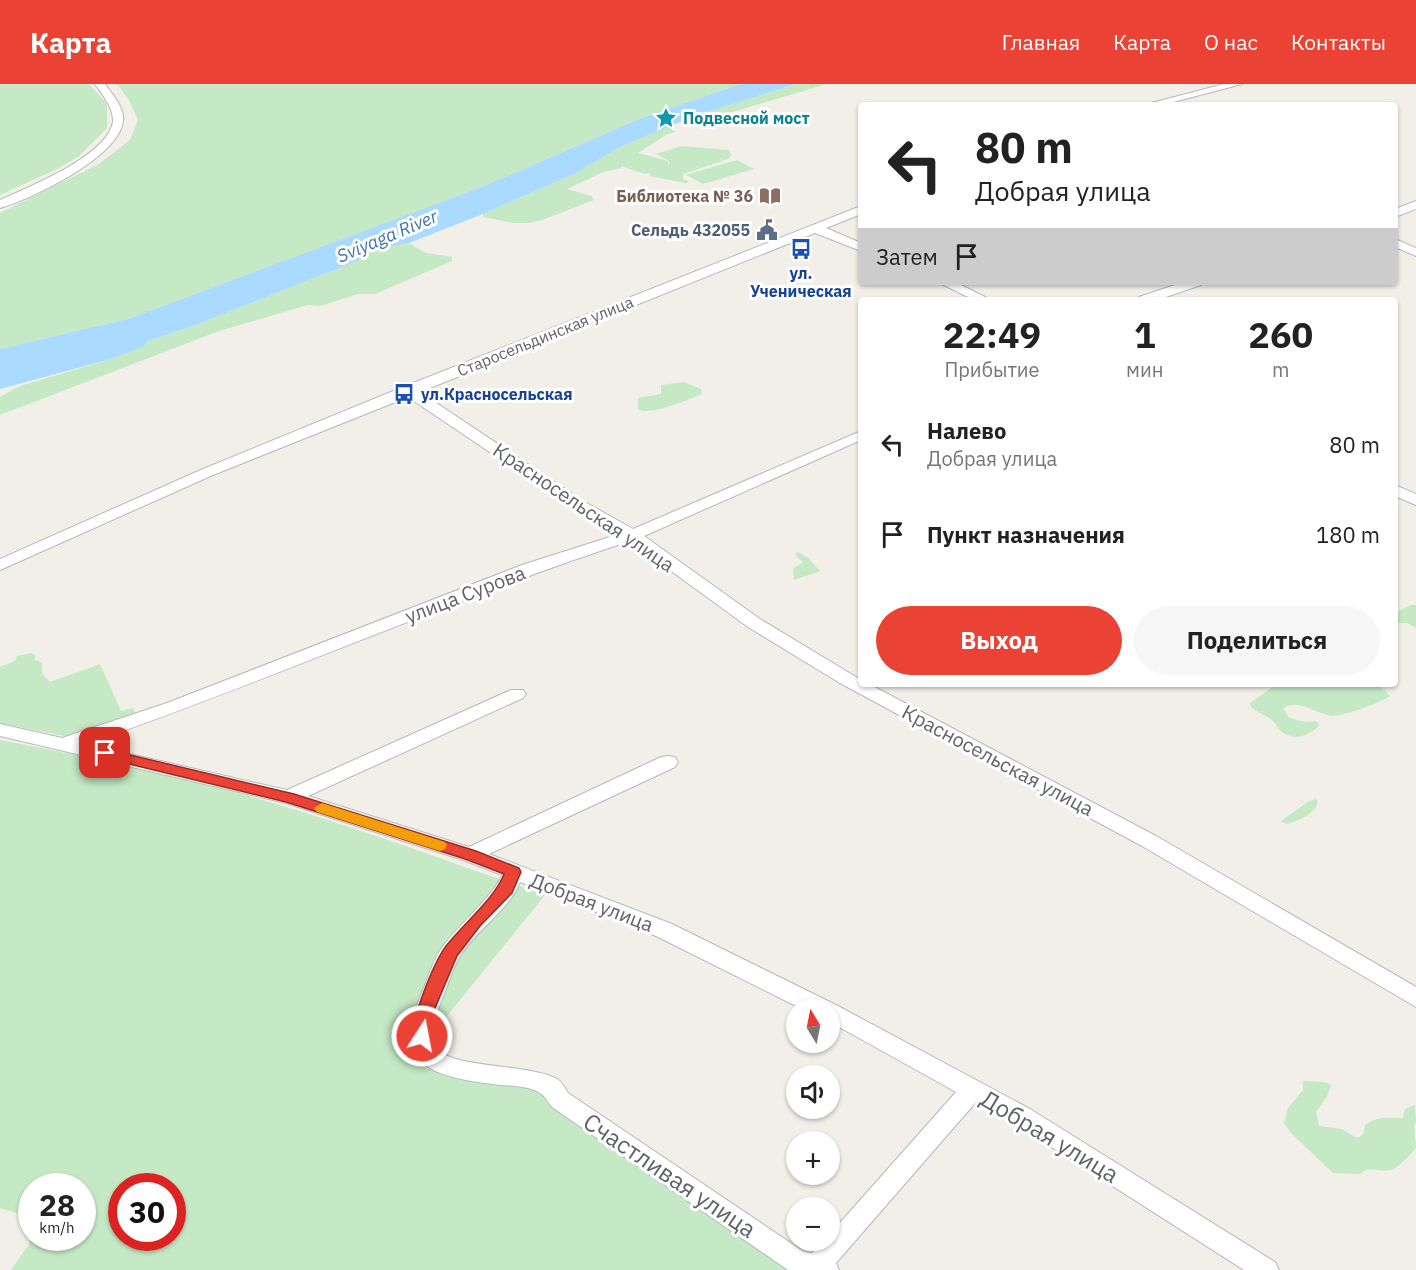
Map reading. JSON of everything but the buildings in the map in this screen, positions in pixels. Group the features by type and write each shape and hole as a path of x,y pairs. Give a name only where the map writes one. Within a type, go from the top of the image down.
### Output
{"street":[{"path":"0,204 74,168 98,151 111,138 118,123 116,111 100,84"},
{"path":"1162,102 1237,84"},
{"path":"1398,212 1416,205"},
{"name":"Старосельдинская улица","path":"0,565 101,518 408,390 858,211"},
{"path":"814,228 858,246"},
{"path":"1398,244 1416,252"},
{"path":"951,285 978,297"},
{"path":"1153,297 1187,285"},
{"name":"Красносельская улица","path":"408,390 577,504 632,534 754,623 858,685"},
{"name":"улица Сурова","path":"65,744 174,706 528,569 632,534 858,436"},
{"path":"1398,491 1416,500"},
{"path":"602,518 607,527 607,543"},
{"name":"Красносельская улица","path":"861,687 1149,841 1416,998"},
{"path":"289,797 517,694"},
{"name":"Добрая улица","path":"0,730 289,797 470,855 664,930 803,999"},
{"path":"470,855 668,762"},
{"name":"Счастливая улица","path":"513,872 507,889 475,922 450,953 425,1013 422,1036 426,1052 438,1063 457,1070 532,1079 551,1087 560,1100 799,1263 822,1267"},
{"name":"Добрая улица","path":"840,1017 1022,1116 1266,1270"},
{"path":"822,1267 973,1089"}],"green space":[{"path":"0,84 89,84 107,104 107,128 79,156 59,168 0,195"},
{"path":"117,84 741,84 639,119 484,186 128,319 0,349 0,213 99,164 130,140 138,120 129,100"},
{"path":"795,84 827,84 729,113 705,123 687,121 692,117"},
{"path":"667,127 674,127 675,132 666,135 638,153 668,161 669,167 669,161 656,154 682,146 729,150 731,155 728,159 683,174 683,179 689,182 685,183 650,176 650,173 645,174 621,166 621,168 603,172 567,189 591,196 594,200 542,220 514,223 483,217 483,214 576,173 622,146"},
{"path":"737,160 754,169 703,184 686,175"},
{"path":"409,243 426,253 452,257 452,261 375,294 358,294 320,306 308,305 219,331 0,415 0,397 20,386 111,359 143,347 148,341 190,327 357,261 370,251"},
{"path":"684,382 701,389 702,394 660,409 643,411 638,409 638,398 661,394 661,385"},
{"path":"798,552 808,558 820,571 794,580 793,569 803,562 795,555"},
{"path":"1416,605 1416,628 1407,623 1398,623 1398,612"},
{"path":"31,653 35,655 35,660 42,663 42,674 50,682 100,664 121,711 133,708 136,715 64,736 0,723 0,667 15,661 17,656"},
{"path":"1273,687 1381,687 1390,696 1362,709 1332,716 1296,705 1283,708 1289,718 1305,722 1316,721 1319,724 1310,733 1296,737 1282,732 1272,720 1251,707 1250,703"},
{"path":"0,740 202,783 271,802 545,895 417,1053 425,1068 458,1077 529,1084 576,1122 789,1270 11,1270 24,1251 96,1251 96,1173 18,1173 18,1213 0,1208"},
{"path":"1316,799 1317,806 1306,816 1287,824 1281,821 1309,801"},
{"path":"1303,1081 1324,1082 1331,1085 1327,1096 1316,1112 1319,1126 1342,1129 1355,1137 1360,1137 1364,1133 1365,1125 1370,1122 1383,1118 1403,1118 1405,1109 1415,1105 1416,1148 1401,1164 1391,1170 1367,1170 1360,1174 1333,1173 1291,1133 1284,1123 1288,1108 1303,1090"}],"water":[{"name":"Sviyaga River","path":"741,84 795,84 692,117 622,146 576,173 483,214 409,243 370,251 357,261 190,327 148,341 143,347 111,359 0,389 0,349 128,319 484,186 639,119"}],"slow traffic":[{"path":"322,808 440,845"}],"place":[{"name":"Подвесной мост","path":"666,118"},
{"name":"Библиотека № 36","path":"770,196"},
{"name":"Сельдь 432055","path":"767,230"},
{"name":"ул. Ученическая","path":"801,249"},
{"name":"ул.Красносельская","path":"404,394"}],"route":[{"path":"105,753 289,797 470,855 513,872 507,889 475,922 450,953 425,1013 422,1036"}]}
